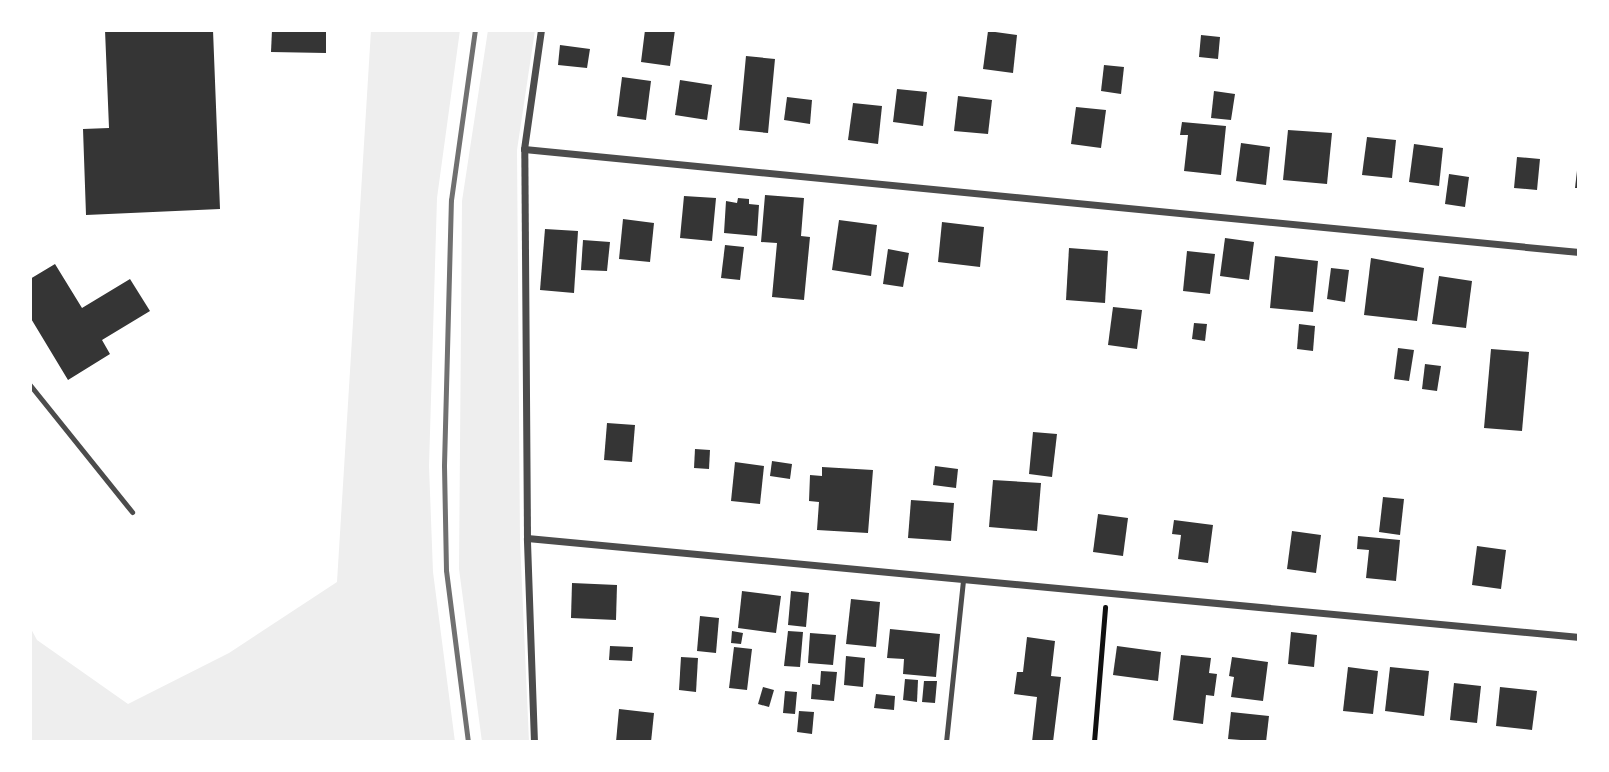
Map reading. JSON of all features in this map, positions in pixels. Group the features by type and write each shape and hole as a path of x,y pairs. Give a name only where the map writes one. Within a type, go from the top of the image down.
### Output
{"street":[{"path":"534,742 527,538 524,149 541,30"},
{"path":"524,149 1579,252"},
{"path":"527,538 1579,637"}],"lane":[{"path":"30,385 132,512"},
{"path":"946,742 963,579"}],"path":[{"path":"1094,742 1106,592"}],"shaded area":[{"path":"371,30 460,30 437,198 429,466 433,572 455,742 30,742 30,627 37,640 128,704 229,653 337,582"},
{"path":"488,30 535,30 517,150 520,541 529,742 482,742 459,569 462,201"}],"building":[{"path":"105,30 213,30 220,209 86,215 83,129 109,128"},
{"path":"272,30 326,30 326,53 271,52"},
{"path":"645,30 675,30 670,66 641,62"},
{"path":"988,31 1017,35 1013,73 983,69"},
{"path":"1201,35 1220,37 1218,59 1199,57"},
{"path":"560,45 590,49 587,68 558,65"},
{"path":"746,56 775,59 768,133 739,130"},
{"path":"1104,65 1124,67 1121,94 1101,91"},
{"path":"622,77 651,81 646,120 617,116"},
{"path":"680,80 712,85 707,120 675,115"},
{"path":"897,89 927,92 923,126 893,122"},
{"path":"1214,91 1235,94 1231,120 1211,118"},
{"path":"958,96 992,100 988,134 954,131"},
{"path":"787,97 812,100 810,124 784,120"},
{"path":"853,103 882,106 878,144 848,140"},
{"path":"1076,107 1106,110 1101,148 1071,144"},
{"path":"1182,122 1226,126 1221,175 1184,171 1188,135 1180,135"},
{"path":"1288,130 1332,133 1327,184 1283,180"},
{"path":"1367,137 1396,140 1392,178 1362,175"},
{"path":"1241,143 1270,147 1266,185 1236,181"},
{"path":"1414,144 1443,148 1439,186 1409,182"},
{"path":"1517,157 1540,159 1537,190 1514,188"},
{"path":"1578,162 1579,188 1575,188"},
{"path":"1449,174 1469,177 1465,207 1445,204"},
{"path":"765,195 804,198 801,236 810,237 804,300 772,297 777,243 761,242"},
{"path":"684,196 716,198 712,241 680,238"},
{"path":"738,198 749,199 749,204 759,205 757,236 724,233 726,201 737,203"},
{"path":"623,219 654,223 650,262 619,259"},
{"path":"839,220 877,225 871,276 832,270"},
{"path":"942,222 984,227 980,267 938,262"},
{"path":"545,229 578,231 574,293 540,290"},
{"path":"1225,238 1254,242 1249,280 1220,276"},
{"path":"583,240 610,242 607,271 581,270"},
{"path":"725,245 744,247 740,280 721,278"},
{"path":"1069,248 1108,251 1105,303 1066,300"},
{"path":"888,249 909,253 903,287 883,284"},
{"path":"1187,251 1215,254 1210,294 1183,291"},
{"path":"1275,256 1318,261 1313,312 1270,308"},
{"path":"1371,258 1424,268 1417,321 1364,315"},
{"path":"55,264 82,308 130,279 150,311 102,340 110,354 68,380 30,317 30,279"},
{"path":"1331,268 1349,270 1345,302 1327,299"},
{"path":"1439,276 1472,281 1466,328 1432,324"},
{"path":"1113,307 1142,310 1137,349 1108,345"},
{"path":"1194,323 1207,324 1205,341 1192,339"},
{"path":"1299,324 1315,326 1313,351 1297,349"},
{"path":"1398,348 1414,350 1409,381 1394,379"},
{"path":"1491,349 1529,352 1522,431 1484,428"},
{"path":"1425,364 1441,366 1437,391 1422,389"},
{"path":"607,423 635,425 632,462 604,460"},
{"path":"1033,432 1057,434 1052,477 1029,474"},
{"path":"695,449 710,450 709,469 694,468"},
{"path":"772,461 792,464 790,479 770,476"},
{"path":"735,462 764,466 760,504 731,501"},
{"path":"935,466 958,469 956,488 933,485"},
{"path":"822,467 873,470 868,533 817,530 819,502 809,501 810,475 822,476"},
{"path":"993,480 1041,483 1037,531 989,527"},
{"path":"1383,497 1404,499 1400,535 1379,532"},
{"path":"911,500 954,503 951,541 908,538"},
{"path":"1098,514 1128,518 1123,556 1093,552"},
{"path":"1174,520 1213,525 1208,563 1178,559 1181,535 1172,534"},
{"path":"1292,531 1321,535 1316,573 1287,569"},
{"path":"1358,536 1400,540 1396,581 1366,578 1369,550 1357,549"},
{"path":"1477,546 1506,550 1501,589 1472,585"},
{"path":"572,583 617,585 616,620 571,618"},
{"path":"742,591 781,596 776,633 738,628"},
{"path":"791,591 809,593 806,627 788,625"},
{"path":"851,599 880,602 876,647 846,644"},
{"path":"700,616 719,618 716,653 697,651"},
{"path":"890,629 940,634 936,677 903,674 904,659 887,658"},
{"path":"732,631 743,633 741,644 731,643"},
{"path":"788,631 803,632 800,667 784,666"},
{"path":"1291,632 1317,635 1314,667 1288,664"},
{"path":"810,633 836,635 833,665 808,663"},
{"path":"1027,637 1055,641 1051,676 1061,677 1053,742 1032,742 1037,697 1014,694 1017,672 1023,672"},
{"path":"610,646 633,647 632,661 609,660"},
{"path":"1117,646 1161,652 1158,681 1113,675"},
{"path":"734,647 752,649 747,690 729,688"},
{"path":"1181,655 1211,658 1209,673 1217,674 1214,696 1206,695 1203,724 1173,720"},
{"path":"846,656 865,658 863,687 844,685"},
{"path":"681,657 698,658 696,692 679,690"},
{"path":"1232,657 1268,662 1263,701 1231,697 1234,677 1229,676"},
{"path":"1348,667 1378,671 1373,714 1343,711"},
{"path":"1390,667 1429,671 1424,716 1385,711"},
{"path":"821,671 837,672 834,701 811,699 812,684 820,685"},
{"path":"905,679 918,680 917,702 903,700"},
{"path":"924,681 937,681 935,703 922,702"},
{"path":"1454,683 1481,686 1477,723 1450,720"},
{"path":"763,687 774,690 769,707 758,704"},
{"path":"1500,687 1537,691 1532,730 1496,726"},
{"path":"785,691 797,692 795,714 783,713"},
{"path":"876,694 895,696 894,710 874,708"},
{"path":"619,709 654,713 651,742 616,742"},
{"path":"799,711 814,712 812,734 797,732"},
{"path":"1231,712 1269,716 1266,742 1228,739"}],"railway":[{"path":"468,742 446,570 444,465 451,200 475,30"}]}
